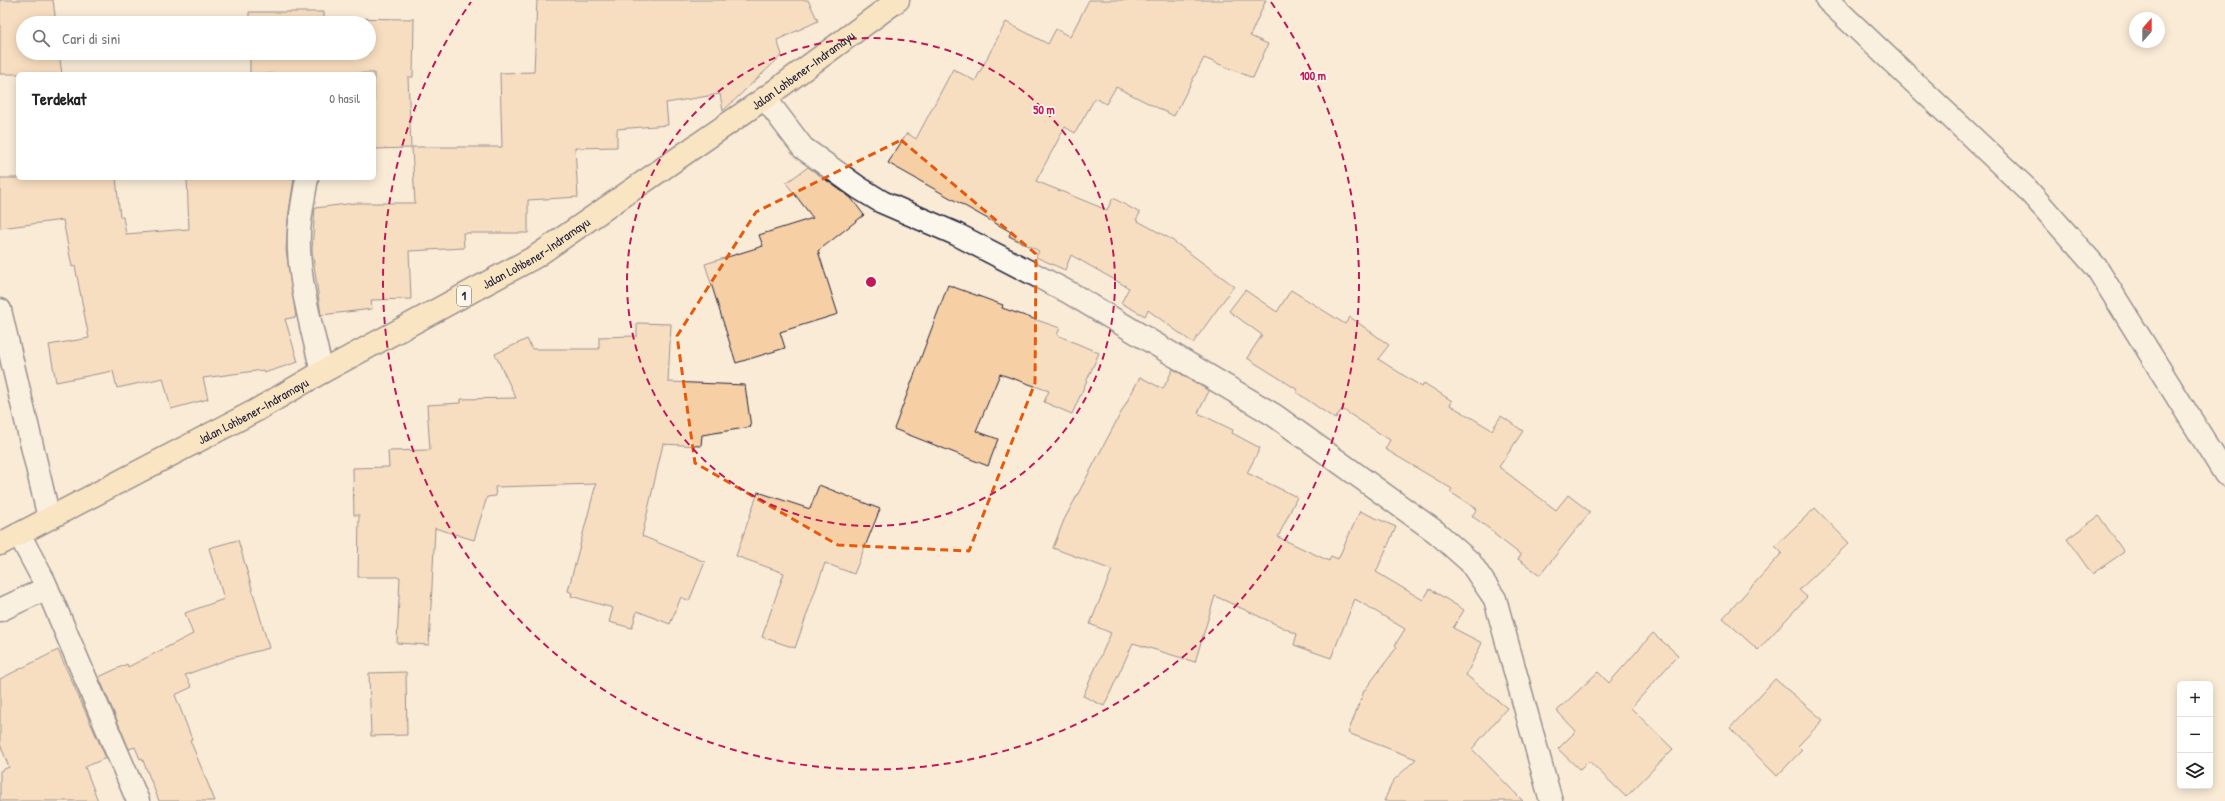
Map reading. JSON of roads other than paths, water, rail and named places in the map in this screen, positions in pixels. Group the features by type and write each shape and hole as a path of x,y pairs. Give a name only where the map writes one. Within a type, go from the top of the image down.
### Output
{"highway":[{"name":"Jalan Lohbener-Indramayu","path":"0,544 255,411 322,372 535,258 765,98 898,0"}],"street":[{"path":"1827,0 2027,189 2096,267 2225,474"},
{"path":"765,98 803,148 859,188 882,202 956,234 1070,294 1274,415 1436,532 1470,562 1494,599 1551,801"},
{"path":"307,180 299,233 300,257 305,299 322,372"},
{"path":"0,310 49,518"},
{"path":"19,534 46,584 138,801"},
{"path":"0,610 46,584"}]}
